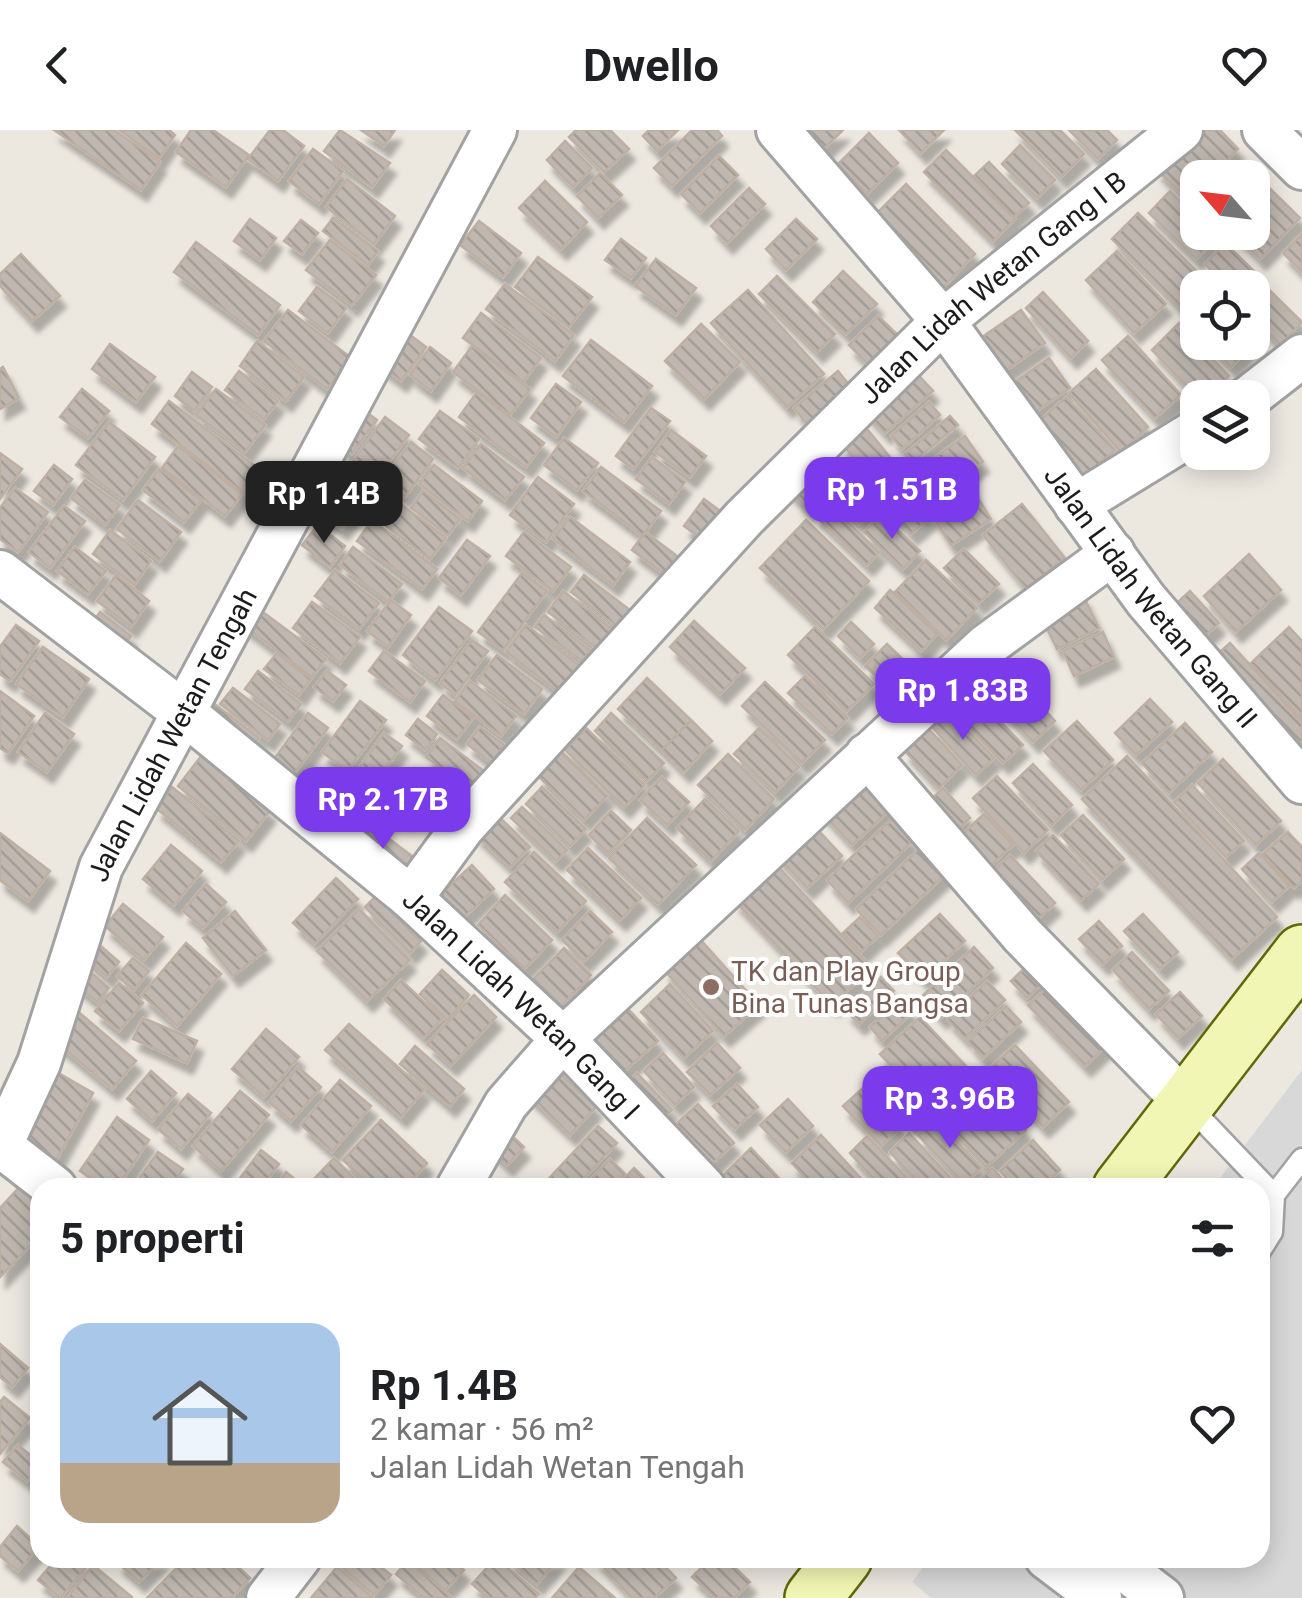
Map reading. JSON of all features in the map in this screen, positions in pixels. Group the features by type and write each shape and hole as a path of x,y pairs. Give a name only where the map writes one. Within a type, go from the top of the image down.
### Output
{"main road":[{"path":"1129,1178 1302,953"},
{"path":"814,1598 836,1568"}],"street":[{"name":"Jalan Lidah Wetan Tengah","path":"0,1146 39,1063 101,867 495,130"},
{"name":"Jalan Lidah Wetan Gang II","path":"778,130 943,321 1146,600 1302,782"},
{"name":"Jalan Lidah Wetan Gang I B","path":"411,898 463,827 731,532 943,321 1181,130"},
{"path":"1264,130 1302,168"},
{"path":"1270,381 1302,356"},
{"path":"1076,505 1180,441"},
{"path":"464,1178 506,1104 563,1039 986,646 1113,553"},
{"name":"Jalan Lidah Wetan Gang I","path":"0,572 183,712 411,898 563,1039 695,1178"},
{"path":"867,755 1022,936 1186,1102"},
{"path":"0,1146 42,1178"},
{"path":"1060,1568 1100,1598"},
{"path":"1123,1568 1162,1598"}],"lane":[{"path":"1186,1102 1258,1178"},
{"path":"1270,1235 1274,1195 1302,1159"},
{"path":"1270,1191 1274,1195"}],"shaded area":[{"path":"1302,1070 1302,1598 931,1598 912,1582 922,1568 1270,1568 1270,1178 1220,1178"}],"building":[{"path":"54,130 114,130 160,162 141,190"},
{"path":"119,130 169,130 175,135 159,158"},
{"path":"191,130 213,130 249,155 226,187 176,152"},
{"path":"270,130 283,130 304,146 278,181 248,159"},
{"path":"340,130 390,163 372,187 324,151"},
{"path":"361,130 395,130 384,146"},
{"path":"576,130 610,130 629,149 604,172 569,137"},
{"path":"649,130 678,130 657,151 643,136"},
{"path":"692,130 717,130 722,136 672,186 654,168"},
{"path":"797,130 843,130 820,153"},
{"path":"899,130 944,130 921,153"},
{"path":"1015,130 1060,130 1084,154 1061,177"},
{"path":"1069,130 1107,130 1117,140 1098,159"},
{"path":"1194,130 1220,130 1238,149 1227,160 1180,160 1180,192 1156,169"},
{"path":"869,133 898,163 867,194 838,164"},
{"path":"565,141 592,168 573,187 547,160"},
{"path":"1020,145 1055,180 1037,198 1002,164"},
{"path":"313,149 343,171 319,204 289,181"},
{"path":"946,150 1015,219 993,241 924,172"},
{"path":"719,156 738,175 700,213 681,194"},
{"path":"989,162 1029,203 1014,217 974,176"},
{"path":"600,173 622,195 598,218 577,196"},
{"path":"347,179 395,216 374,244 326,207"},
{"path":"545,181 587,222 561,249 519,208"},
{"path":"906,184 975,254 943,287 874,216"},
{"path":"749,188 765,204 727,243 711,226"},
{"path":"1270,189 1300,218 1270,249"},
{"path":"1170,191 1180,201 1180,243 1149,213"},
{"path":"1138,213 1196,270 1180,270 1180,307 1112,239"},
{"path":"333,218 378,251 368,265 323,231"},
{"path":"250,219 276,238 260,260 234,241"},
{"path":"796,219 817,239 786,270 766,249"},
{"path":"301,220 318,233 302,254 284,241"},
{"path":"479,221 521,253 503,277 460,245"},
{"path":"1302,234 1302,272 1283,253"},
{"path":"621,239 646,258 631,278 605,260"},
{"path":"330,240 376,275 352,305 306,270"},
{"path":"196,242 280,305 258,335 174,272"},
{"path":"1187,250 1205,250 1196,259"},
{"path":"1218,250 1232,250 1253,270 1211,270 1205,264"},
{"path":"1251,250 1269,250 1260,259"},
{"path":"1117,251 1166,304 1134,333 1086,280"},
{"path":"21,254 60,296 32,321 0,286 0,274"},
{"path":"538,257 592,297 569,327 515,287"},
{"path":"656,259 696,288 676,315 635,286"},
{"path":"843,271 877,304 846,334 813,302"},
{"path":"777,276 835,334 817,352 759,294"},
{"path":"505,284 574,335 555,361 486,309"},
{"path":"317,287 346,308 328,333 299,311"},
{"path":"748,290 824,374 787,407 711,323"},
{"path":"1270,291 1302,322 1280,345 1270,335"},
{"path":"1043,292 1088,341 1071,358 1026,308"},
{"path":"288,310 350,357 327,389 264,341"},
{"path":"1021,310 1045,343 998,376 975,342"},
{"path":"481,313 541,358 523,382 463,338"},
{"path":"878,316 906,343 876,372 849,345"},
{"path":"1179,323 1180,360 1214,360 1229,376 1225,380 1181,380 1152,350"},
{"path":"701,324 740,362 704,399 665,361"},
{"path":"406,332 426,347 401,381 381,366"},
{"path":"1128,336 1180,396 1155,418 1102,360"},
{"path":"591,340 652,386 624,422 563,376"},
{"path":"257,341 304,377 286,401 240,366"},
{"path":"110,344 155,377 136,402 92,369"},
{"path":"472,346 530,389 510,415 453,372"},
{"path":"430,347 451,363 431,391 410,375"},
{"path":"1049,358 1070,388 1022,421 1002,391"},
{"path":"910,366 933,391 885,433 862,408"},
{"path":"3,367 19,398 0,409 0,369"},
{"path":"1096,369 1148,427 1121,452 1069,393"},
{"path":"239,371 278,401 264,419 225,390"},
{"path":"838,371 854,391 810,428 794,408"},
{"path":"192,372 212,387 194,411 175,396"},
{"path":"556,384 581,402 556,437 531,418"},
{"path":"82,389 109,411 88,438 60,417"},
{"path":"216,389 265,425 245,452 196,415"},
{"path":"477,392 544,443 526,467 459,417"},
{"path":"1066,397 1115,450 1075,485 1027,432"},
{"path":"169,401 266,474 249,497 152,424"},
{"path":"929,402 940,415 902,449 891,436"},
{"path":"651,408 670,421 633,469 616,456"},
{"path":"362,409 377,420 352,454 336,443"},
{"path":"440,411 479,439 458,468 419,439"},
{"path":"950,416 958,425 912,463 905,454"},
{"path":"385,417 409,435 377,478 353,461"},
{"path":"109,422 155,457 123,500 76,465"},
{"path":"863,424 902,472 879,490 841,442"},
{"path":"671,430 706,456 690,477 655,452"},
{"path":"965,436 983,462 929,500 911,474"},
{"path":"564,438 598,463 577,490 544,465"},
{"path":"411,442 433,459 405,497 383,480"},
{"path":"481,444 524,477 505,500 463,468"},
{"path":"178,446 242,494 225,516 162,468"},
{"path":"821,448 844,470 832,483 808,460"},
{"path":"0,453 22,469 0,499"},
{"path":"652,457 685,482 669,504 636,479"},
{"path":"54,465 72,479 53,505 34,491"},
{"path":"434,465 482,501 468,521 419,484"},
{"path":"601,467 661,511 643,536 583,491"},
{"path":"807,468 829,488 809,509 787,489"},
{"path":"159,469 201,500 184,522 143,490"},
{"path":"538,477 574,504 546,542 510,515"},
{"path":"849,477 878,505 859,524 831,497"},
{"path":"85,480 120,505 105,525 71,498"},
{"path":"901,483 930,518 911,534 882,499"},
{"path":"969,484 991,519 951,545 929,511"},
{"path":"15,488 48,512 18,552 0,539 0,508"},
{"path":"329,489 356,510 342,529 314,509"},
{"path":"423,491 460,519 448,535 411,508"},
{"path":"704,499 727,516 707,543 684,526"},
{"path":"138,500 181,532 160,561 117,529"},
{"path":"398,502 446,538 430,559 382,523"},
{"path":"827,502 879,552 867,565 814,515"},
{"path":"1022,504 1065,558 1026,589 983,535"},
{"path":"64,506 85,521 50,568 29,552"},
{"path":"881,514 920,551 903,569 864,532"},
{"path":"570,517 630,562 613,585 553,539"},
{"path":"372,520 437,569 422,589 357,541"},
{"path":"806,520 869,581 823,629 760,568"},
{"path":"318,525 345,546 330,567 302,545"},
{"path":"110,530 151,561 134,585 93,554"},
{"path":"524,532 571,567 553,591 506,556"},
{"path":"645,532 685,562 672,580 632,550"},
{"path":"467,540 490,556 461,595 439,578"},
{"path":"75,547 106,571 88,594 57,571"},
{"path":"353,547 402,584 388,602 340,565"},
{"path":"964,549 999,584 979,603 944,568"},
{"path":"1249,554 1281,590 1236,632 1204,596"},
{"path":"926,560 977,608 946,640 895,592"},
{"path":"335,570 379,603 359,629 315,596"},
{"path":"522,573 547,591 503,650 478,632"},
{"path":"116,575 149,601 131,627 97,601"},
{"path":"584,575 635,614 623,631 571,592"},
{"path":"890,590 937,634 921,651 875,608"},
{"path":"563,591 615,631 600,651 548,612"},
{"path":"1190,591 1219,623 1199,642 1170,609"},
{"path":"1083,595 1099,628 1057,649 1041,616"},
{"path":"391,600 411,615 388,647 367,631"},
{"path":"312,602 360,637 340,663 293,628"},
{"path":"252,604 326,659 312,677 239,622"},
{"path":"439,607 472,631 435,680 403,655"},
{"path":"100,612 131,636 119,653 88,629"},
{"path":"544,615 590,650 582,661 535,627"},
{"path":"694,621 745,668 720,694 670,647"},
{"path":"851,622 874,644 860,658 838,636"},
{"path":"16,625 39,641 10,681 0,674 0,647"},
{"path":"526,625 579,665 558,692 506,652"},
{"path":"815,627 874,684 847,711 788,655"},
{"path":"1289,627 1302,641 1302,719 1251,663"},
{"path":"1103,632 1114,657 1074,676 1063,651"},
{"path":"472,640 488,651 455,695 440,683"},
{"path":"1230,643 1302,722 1302,768 1205,665"},
{"path":"887,644 914,670 893,693 865,666"},
{"path":"43,647 89,679 63,717 16,684"},
{"path":"987,649 1055,721 1033,742 966,669"},
{"path":"384,651 425,681 410,702 369,671"},
{"path":"277,653 311,679 299,695 264,669"},
{"path":"497,655 542,689 524,714 478,680"},
{"path":"258,671 301,704 288,721 245,689"},
{"path":"327,671 346,685 333,701 314,687"},
{"path":"805,676 848,718 832,734 788,693"},
{"path":"647,678 691,720 662,750 618,709"},
{"path":"470,681 516,716 501,736 455,701"},
{"path":"765,682 825,740 802,763 742,706"},
{"path":"233,688 280,724 268,740 220,704"},
{"path":"0,691 34,716 8,753 0,748"},
{"path":"971,691 1023,745 1003,763 952,709"},
{"path":"443,695 473,718 457,739 427,716"},
{"path":"208,699 259,738 246,756 195,717"},
{"path":"1150,699 1172,722 1136,755 1115,733"},
{"path":"360,701 386,720 347,771 322,752"},
{"path":"949,711 994,758 976,775 932,727"},
{"path":"45,713 74,734 47,772 18,752"},
{"path":"308,713 328,728 285,786 265,771"},
{"path":"611,713 664,763 647,781 595,731"},
{"path":"418,719 437,734 425,750 406,735"},
{"path":"691,720 712,741 684,772 662,750"},
{"path":"1077,721 1113,760 1081,790 1044,751"},
{"path":"1185,723 1212,752 1169,793 1142,763"},
{"path":"480,727 504,745 491,763 467,744"},
{"path":"586,728 645,785 624,807 565,750"},
{"path":"759,728 799,767 775,792 734,754"},
{"path":"928,728 962,765 939,788 904,750"},
{"path":"384,733 402,746 373,785 356,772"},
{"path":"440,738 488,774 473,792 426,757"},
{"path":"561,751 607,796 584,820 538,776"},
{"path":"728,754 774,799 745,830 698,785"},
{"path":"202,755 270,811 246,841 178,786"},
{"path":"1127,756 1277,917 1232,959 1082,799"},
{"path":"1223,759 1281,821 1256,845 1198,783"},
{"path":"1033,764 1072,805 1052,825 1013,783"},
{"path":"854,771 890,810 852,845 816,806"},
{"path":"997,776 1048,830 1024,853 973,798"},
{"path":"662,777 689,802 667,825 640,800"},
{"path":"417,778 460,810 447,827 405,795"},
{"path":"1192,785 1244,841 1226,857 1174,802"},
{"path":"172,787 239,841 221,862 156,808"},
{"path":"542,787 586,829 570,846 526,804"},
{"path":"943,788 970,818 948,839 920,810"},
{"path":"705,799 739,831 711,861 677,828"},
{"path":"522,807 567,850 556,861 511,818"},
{"path":"611,811 631,830 608,853 589,835"},
{"path":"495,813 530,847 510,867 475,834"},
{"path":"984,814 1013,845 976,879 947,848"},
{"path":"1083,815 1124,859 1102,880 1061,835"},
{"path":"806,817 842,856 807,888 771,849"},
{"path":"647,818 696,865 658,904 609,858"},
{"path":"892,819 913,841 848,903 827,880"},
{"path":"364,820 420,862 402,885 346,843"},
{"path":"1288,832 1302,847 1302,881 1294,888 1263,854"},
{"path":"0,833 50,871 28,901 0,880"},
{"path":"1053,835 1099,884 1081,900 1036,851"},
{"path":"924,844 949,871 881,935 856,909"},
{"path":"171,845 202,871 174,905 143,879"},
{"path":"588,848 641,898 620,920 567,870"},
{"path":"534,852 586,901 557,932 505,882"},
{"path":"1259,853 1289,886 1272,902 1242,869"},
{"path":"1010,855 1055,903 1024,932 979,884"},
{"path":"774,862 872,968 832,1005 734,900"},
{"path":"472,865 494,889 457,924 435,899"},
{"path":"336,878 358,899 315,943 293,923"},
{"path":"206,884 226,902 203,928 183,911"},
{"path":"505,895 552,940 524,969 478,925"},
{"path":"376,896 421,941 410,953 365,907"},
{"path":"123,904 163,937 144,960 105,926"},
{"path":"359,909 410,960 367,1001 317,951"},
{"path":"235,911 266,950 233,976 203,938"},
{"path":"590,911 612,932 584,961 562,940"},
{"path":"940,914 965,941 924,980 898,953"},
{"path":"1143,914 1178,952 1160,969 1124,931"},
{"path":"860,917 878,936 861,952 843,933"},
{"path":"1099,921 1122,946 1103,964 1079,939"},
{"name":"TK dan Play Group Bina Tunas Bangsa","path":"699,938 759,1005 724,1036 664,970"},
{"path":"95,941 119,962 107,977 82,955"},
{"path":"186,943 221,974 177,1026 142,995"},
{"path":"974,947 993,968 941,1018 921,997"},
{"path":"564,948 591,975 561,1006 533,979"},
{"path":"1132,952 1169,991 1149,1009 1113,970"},
{"path":"133,958 149,971 134,990 117,976"},
{"path":"1035,958 1051,975 1027,998 1011,981"},
{"path":"80,963 109,988 97,1002 68,978"},
{"path":"442,970 469,995 447,1020 420,994"},
{"path":"881,977 894,991 859,1024 846,1011"},
{"path":"401,980 442,1019 424,1037 384,999"},
{"path":"1056,980 1112,1040 1085,1066 1028,1005"},
{"path":"987,981 1005,1000 965,1038 947,1019"},
{"path":"119,983 143,1003 119,1031 95,1011"},
{"path":"670,984 713,1031 684,1058 641,1012"},
{"path":"1180,992 1202,1016 1178,1038 1156,1014"},
{"path":"614,994 658,1041 621,1074 578,1028"},
{"path":"474,995 496,1017 451,1065 427,1044"},
{"path":"900,999 912,1012 882,1041 870,1027"},
{"path":"1006,1006 1021,1022 983,1058 968,1041"},
{"path":"75,1009 136,1061 112,1089 51,1038"},
{"path":"920,1017 1026,1130 986,1167 880,1054"},
{"path":"143,1018 197,1041 187,1063 133,1039"},
{"path":"349,1024 424,1090 401,1117 325,1050"},
{"path":"266,1029 299,1057 264,1097 232,1069"},
{"path":"717,1043 740,1068 710,1095 687,1072"},
{"path":"1015,1045 1069,1102 1043,1127 989,1069"},
{"path":"415,1046 464,1089 450,1106 400,1064"},
{"path":"663,1053 694,1087 675,1105 644,1071"},
{"path":"550,1064 596,1107 570,1135 524,1091"},
{"path":"298,1067 321,1087 291,1121 269,1102"},
{"path":"55,1071 93,1093 54,1164 15,1142"},
{"path":"151,1071 176,1093 152,1121 127,1099"},
{"path":"637,1073 672,1110 656,1126 621,1088"},
{"path":"340,1080 371,1106 332,1152 301,1125"},
{"path":"900,1082 927,1110 911,1125 885,1097"},
{"path":"737,1084 758,1107 735,1129 713,1106"},
{"path":"864,1087 901,1127 881,1146 843,1106"},
{"path":"240,1091 269,1115 221,1171 193,1146"},
{"path":"188,1094 211,1113 181,1149 158,1129"},
{"path":"788,1099 813,1126 786,1152 760,1125"},
{"path":"698,1104 734,1143 702,1174 665,1134"},
{"path":"117,1117 149,1140 124,1178 90,1178 80,1171"},
{"path":"936,1119 981,1168 970,1178 958,1178 918,1135"},
{"path":"381,1120 427,1163 414,1178 362,1178 343,1160"},
{"path":"500,1125 524,1147 507,1165 483,1143"},
{"path":"598,1126 617,1143 584,1178 549,1178"},
{"path":"909,1133 951,1178 914,1178 890,1152"},
{"path":"821,1135 861,1178 806,1178 792,1163"},
{"path":"867,1136 907,1178 873,1178 850,1153"},
{"path":"1033,1140 1060,1170 1052,1178 1006,1178 1000,1171"},
{"path":"751,1148 779,1178 720,1178"},
{"path":"261,1150 279,1164 268,1178 240,1178"},
{"path":"158,1152 183,1169 177,1178 139,1178"},
{"path":"334,1158 354,1178 315,1178"},
{"path":"610,1159 625,1174 621,1178 592,1178"},
{"path":"634,1168 644,1178 625,1178"},
{"path":"992,1168 1002,1178 982,1178"},
{"path":"26,1180 30,1184 30,1246 0,1277 0,1208"},
{"path":"0,1344 28,1368 12,1387 0,1377"},
{"path":"4,1397 30,1418 0,1454 0,1402"},
{"path":"18,1445 30,1455 30,1477 27,1481 3,1462"},
{"path":"17,1526 30,1538 30,1557 18,1571 0,1556 0,1547"},
{"path":"48,1568 86,1568 60,1598 38,1580"},
{"path":"91,1568 97,1568 132,1597 132,1598 67,1598"},
{"path":"124,1568 152,1568 139,1582"},
{"path":"176,1568 240,1568 250,1578 231,1598 147,1598"},
{"path":"338,1568 373,1598 311,1598"},
{"path":"343,1568 382,1568 391,1575 374,1595"},
{"path":"401,1568 417,1568 452,1598 424,1598 396,1574"},
{"path":"419,1568 464,1570 445,1590"},
{"path":"487,1568 508,1568 539,1594 535,1598 488,1598 472,1584"},
{"path":"518,1568 551,1568 537,1584"},
{"path":"580,1568 615,1598 552,1598"},
{"path":"604,1568 666,1568 676,1578 654,1598 632,1598"},
{"path":"701,1568 735,1568 750,1582 734,1598 715,1598 692,1577"}],"place":[{"name":"TK dan Play Group Bina Tunas Bangsa","path":"711,987"}]}
